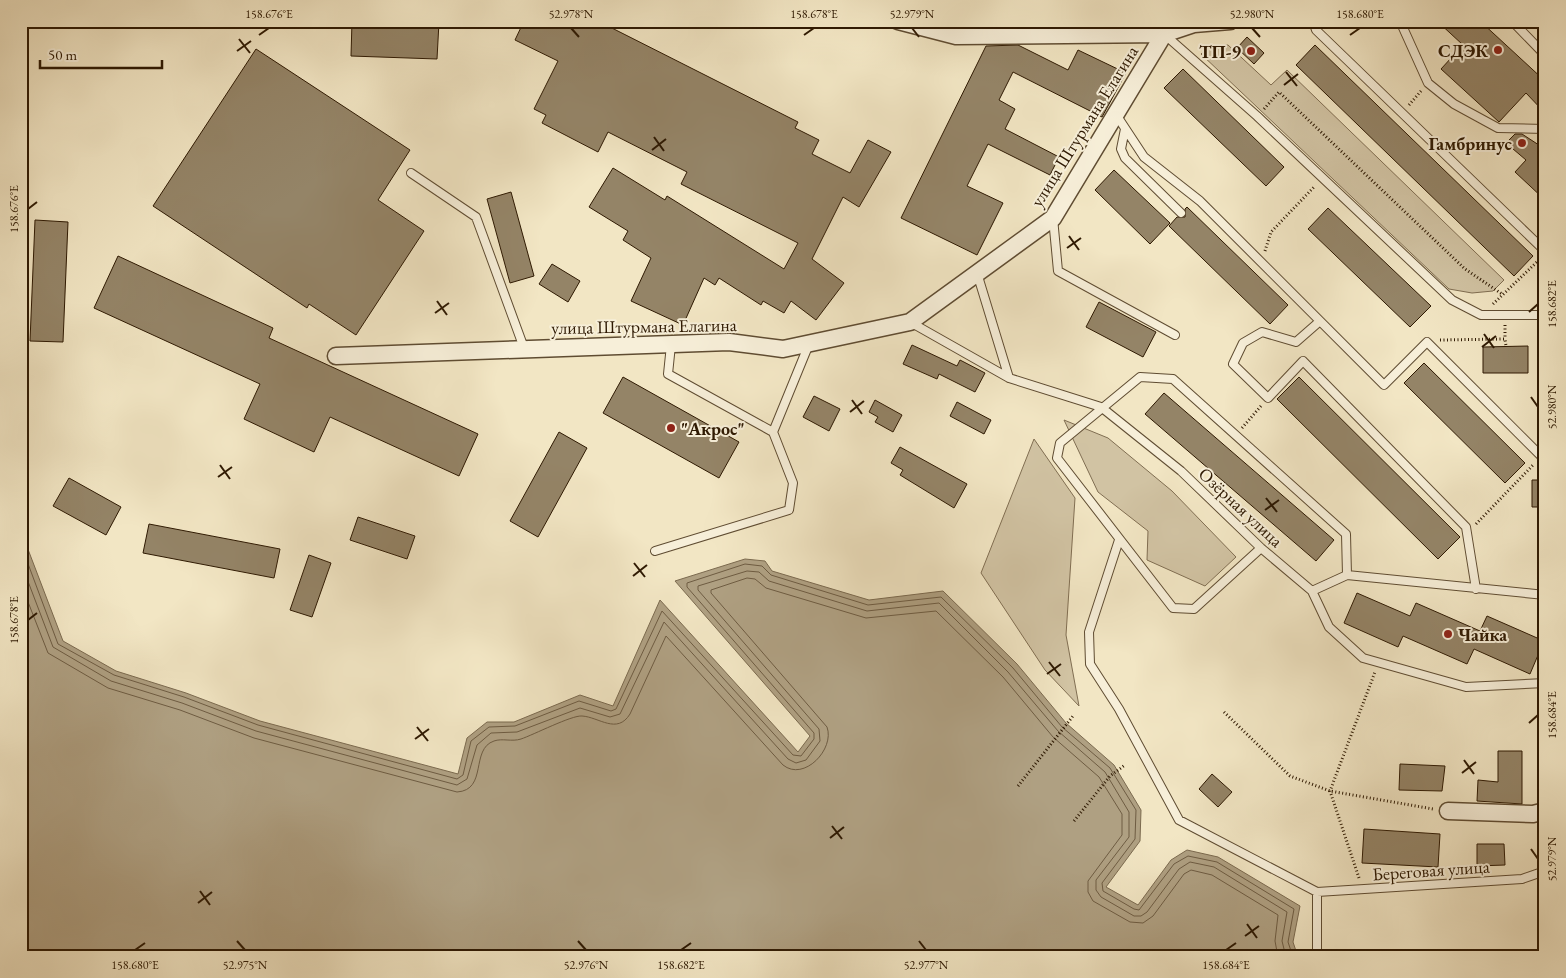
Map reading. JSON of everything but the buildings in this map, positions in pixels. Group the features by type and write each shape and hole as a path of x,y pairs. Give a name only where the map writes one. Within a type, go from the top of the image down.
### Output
{"street":[{"path":"898,21 956,36 1164,34 1194,24 1228,21"},
{"name":"улица Штурмана Елагина","path":"336,356 729,342 783,349 910,322 1053,218 1121,122 1164,34"},
{"path":"1448,811 1533,814 1545,812"}],"lane":[{"path":"1313,21 1316,30 1545,253"},
{"path":"1400,21 1428,83 1454,104 1498,128 1545,129"},
{"path":"1512,21 1545,55"},
{"path":"1164,34 1256,116 1452,300 1481,315 1545,314"},
{"path":"1121,122 1122,149 1125,158 1181,213"},
{"path":"1121,122 1144,157 1200,201 1384,385 1427,342 1543,456"},
{"path":"412,173 476,217 524,348"},
{"path":"1053,218 1058,271 1176,336"},
{"path":"977,273 1009,378"},
{"path":"1320,321 1296,342 1262,332 1242,343 1233,364 1268,398 1303,361 1466,527 1476,589"},
{"name":"Озёрная улица","path":"910,322 1009,378 1101,407 1181,471 1261,548 1312,591 1329,627 1362,658 1466,687 1545,683"},
{"path":"655,551 789,510 793,483 773,432 668,374 671,344"},
{"path":"773,432 809,344"},
{"path":"1261,548 1194,609 1173,608 1057,458 1060,442 1140,377 1173,379 1237,434 1346,534 1347,575"},
{"path":"1120,540 1089,632 1090,664 1119,709 1179,820 1317,892 1317,957"},
{"path":"1312,591 1347,575 1545,595"},
{"name":"Береговая улица","path":"1317,892 1522,879 1545,871"}],"path":[{"path":"1402,113 1428,83"},
{"path":"1256,116 1279,92 1465,269 1502,294"},
{"path":"1262,262 1271,232 1322,179"},
{"path":"1481,315 1545,253"},
{"path":"1427,342 1505,339 1506,346"},
{"path":"1237,434 1268,398"},
{"path":"1466,527 1478,524 1502,496 1543,456"},
{"path":"1363,889 1330,791 1379,662"},
{"path":"1224,712 1290,776 1330,791 1448,811"},
{"path":"1018,786 1073,716"},
{"path":"1074,821 1110,776 1125,765"}],"shaded area":[{"path":"1228,45 1271,85 1287,70 1504,280 1493,291 1472,293 1449,289 1201,54 1208,47"},
{"path":"1064,420 1108,438 1172,491 1236,557 1205,586 1147,560 1148,531 1098,492"},
{"path":"1034,439 1075,498 1066,635 1079,706 1045,670 981,573"}],"water":[{"path":"21,531 63,641 116,671 186,693 260,721 458,774 467,738 487,722 514,722 580,695 613,706 660,600 798,752 810,736 675,581 745,559 765,561 772,571 869,600 943,591 1017,664 1066,723 1114,765 1141,810 1140,841 1106,887 1138,905 1171,860 1187,850 1218,857 1300,906 1293,942 1298,957 21,957"}],"place":[{"name":"СДЭК","path":"1498,50"},
{"name":"ТП-9","path":"1251,51"},
{"name":"Гамбринус","path":"1522,143"},
{"name":"\"Акрос\"","path":"671,428"},
{"name":"Чайка","path":"1448,634"}]}
